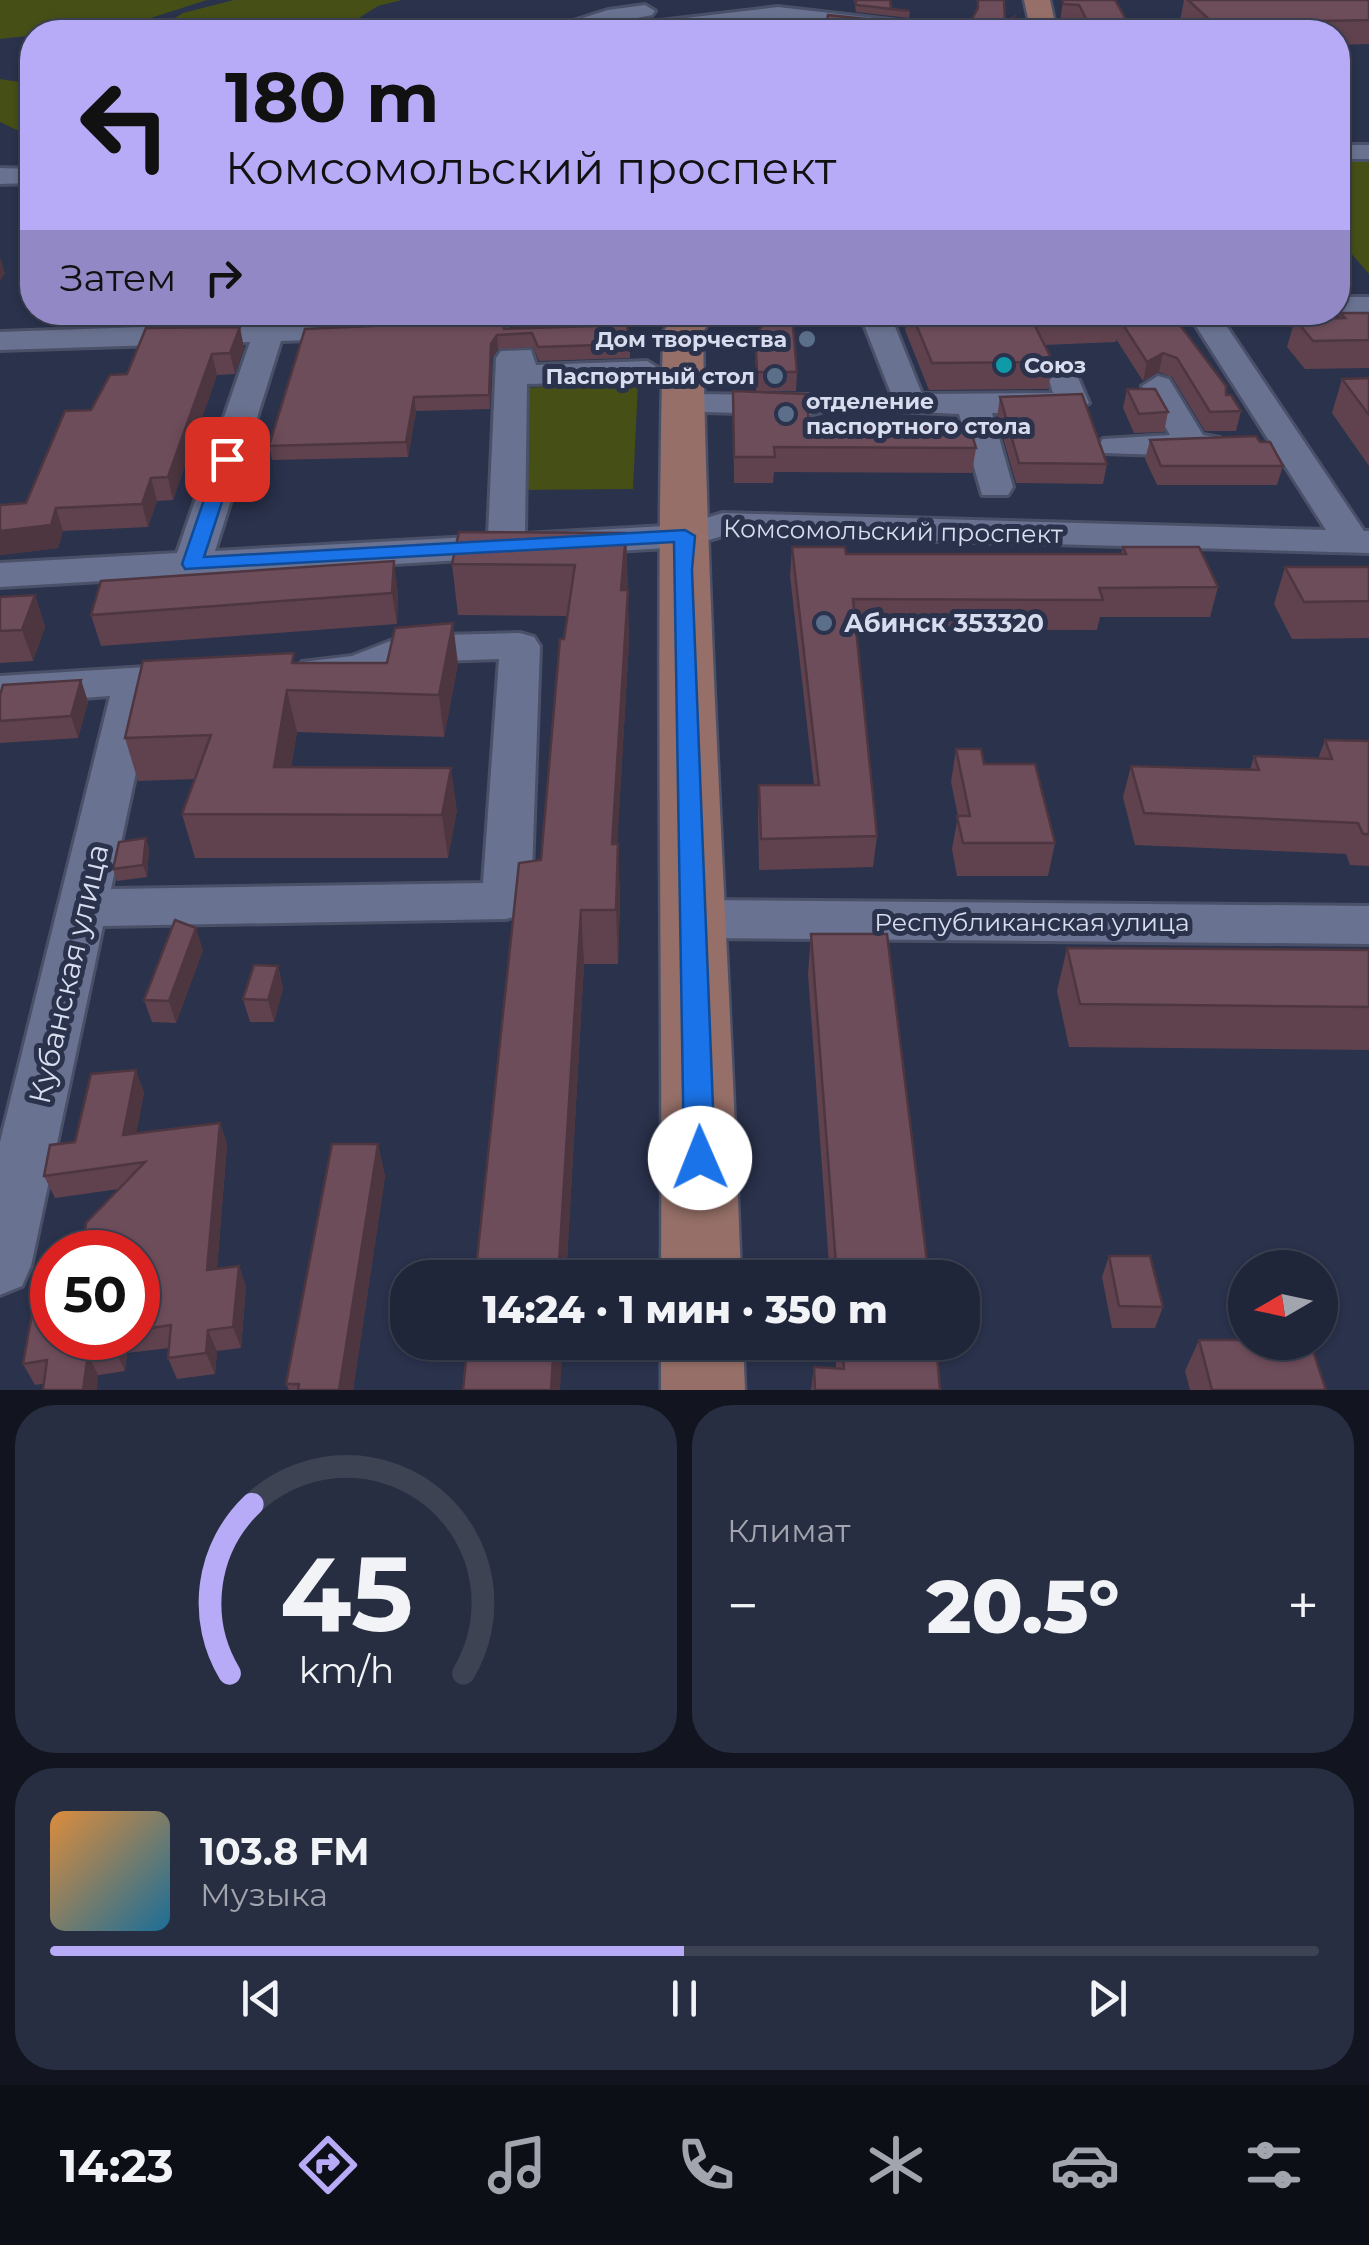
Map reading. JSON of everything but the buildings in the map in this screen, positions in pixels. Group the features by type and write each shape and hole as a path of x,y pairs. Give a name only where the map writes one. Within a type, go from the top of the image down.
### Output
{"main road":[{"path":"688,325 665,387 685,536 682,570 696,919 701,1260"},
{"path":"702,1360 703,1390"}],"street":[{"path":"592,20 662,10"},
{"path":"719,20 778,13 839,20"},
{"path":"0,199 18,176"},
{"path":"0,342 231,325"},
{"path":"192,564 271,325"},
{"path":"354,325 466,325"},
{"path":"879,325 910,404 1073,403 1065,380"},
{"path":"1115,446 1263,444 1188,325"},
{"path":"1211,325 1361,542"},
{"path":"506,547 512,358 520,358 520,374 809,405"},
{"path":"1158,386 1193,446"},
{"path":"974,404 995,486"},
{"name":"Комсомольский проспект","path":"0,575 685,536 723,524 1361,542"},
{"path":"84,908 506,901 520,646 403,649 359,669 284,673"},
{"path":"0,690 228,676"},
{"name":"Кубанская улица","path":"0,1266 135,680"},
{"name":"Республиканская улица","path":"696,919 1369,925"}],"green space":[{"path":"0,0 207,0 144,20 20,20 20,37 0,39"},
{"path":"234,0 402,0 378,6 356,20 171,20 183,13"},
{"path":"0,79 20,82 20,132 0,122"},
{"path":"1350,161 1369,161 1369,274 1350,252"},
{"path":"638,383 633,489 520,490 524,388"}],"place":[{"name":"Дом творчества","path":"807,339"},
{"name":"Союз","path":"1004,365"},
{"name":"Паспортный стол","path":"775,376"},
{"name":"отделение паспортного стола","path":"786,414"},
{"name":"Абинск 353320","path":"824,623"}],"route":[{"path":"227,459 192,564 685,536 682,570 696,919 700,1158"}]}
